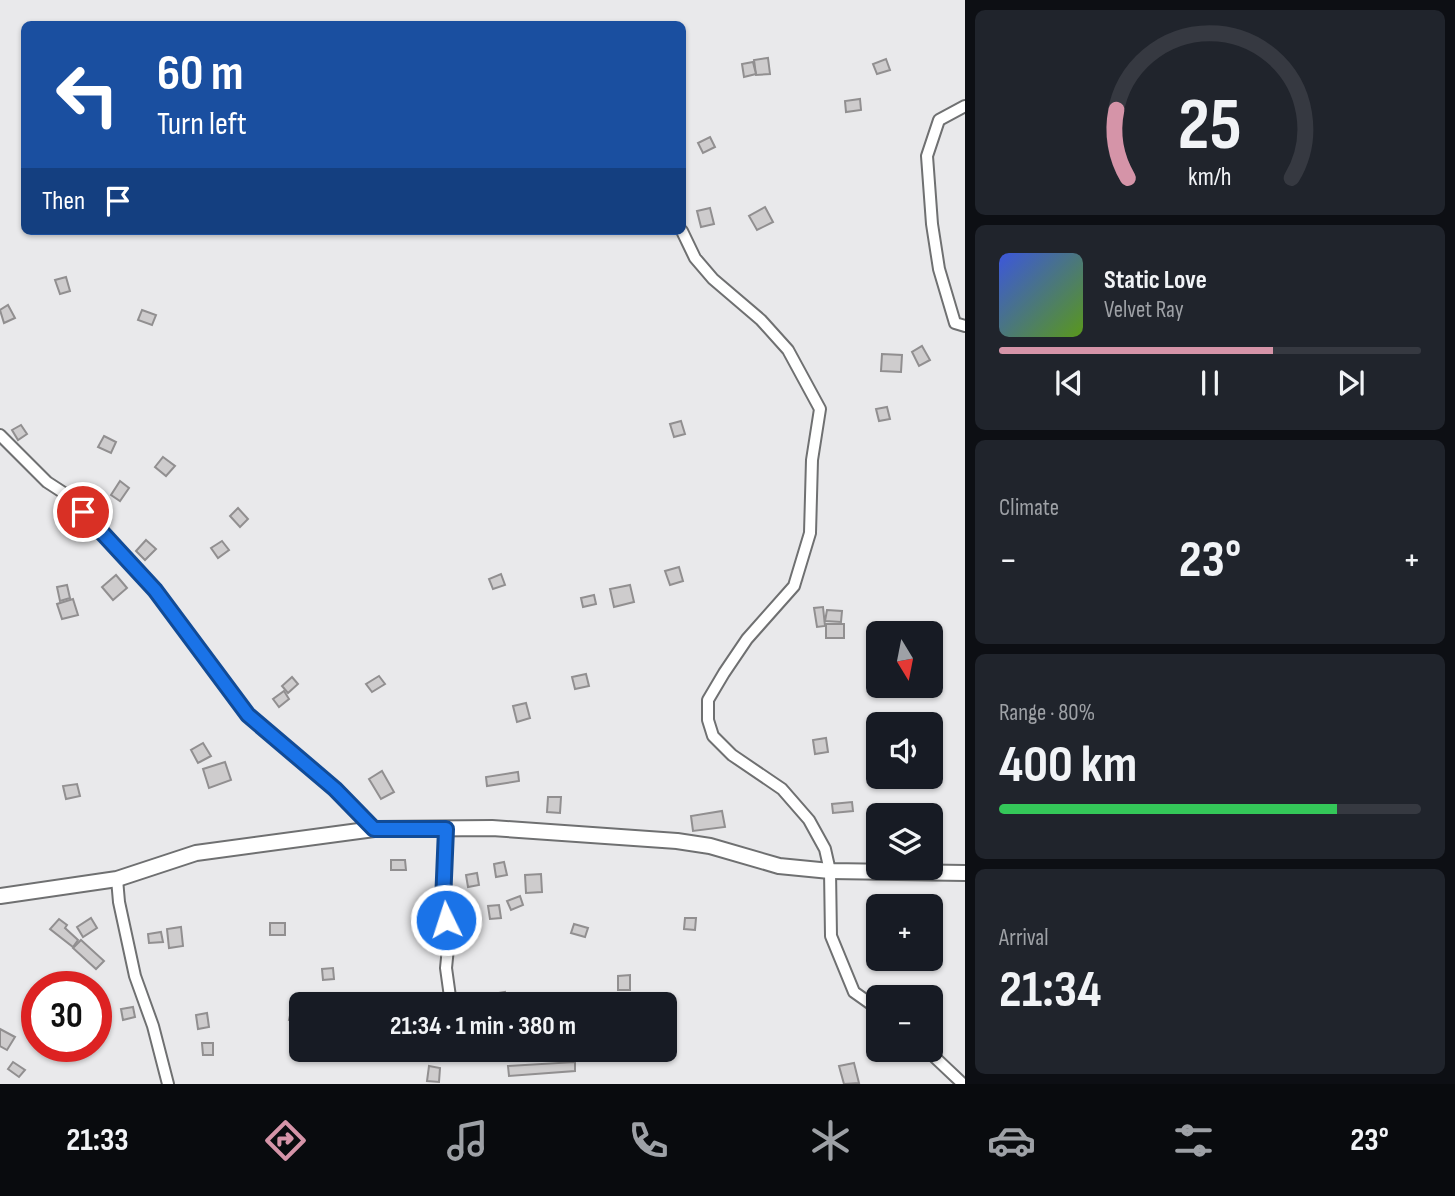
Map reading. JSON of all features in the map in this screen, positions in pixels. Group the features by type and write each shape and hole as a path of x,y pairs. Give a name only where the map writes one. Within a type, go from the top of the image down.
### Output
{"street":[{"path":"965,106 939,120 927,156 932,224 939,268 955,323 965,326"},
{"path":"684,235 695,258 713,279 761,320 788,350 820,409 812,460 810,533 794,586 747,639 724,673 708,700 708,720 713,736 732,755 782,789 809,820 825,849 830,872 831,936 854,992 866,1000"},
{"path":"0,435 47,482 67,495 155,590 248,715 335,789 374,829"},
{"path":"0,896 117,878 196,853 374,829 492,828 677,841 710,846 779,866 830,872 965,873"},
{"path":"446,829 443,902 449,938 446,968 449,992"},
{"path":"117,878 119,902 135,976 153,1026 168,1084"},
{"path":"940,1062 963,1084"}],"building":[{"path":"768,58 770,74 756,75 754,60"},
{"path":"886,59 890,70 877,74 873,64"},
{"path":"753,62 756,74 744,77 742,64"},
{"path":"860,99 861,110 846,112 845,101"},
{"path":"710,137 715,147 703,153 698,143"},
{"path":"765,207 773,222 757,230 749,216"},
{"path":"710,208 714,224 701,227 697,211"},
{"path":"66,277 70,291 60,294 55,280"},
{"path":"8,305 15,318 4,323 0,310"},
{"path":"142,310 156,315 152,325 138,320"},
{"path":"922,346 930,360 919,366 912,352"},
{"path":"882,354 902,355 901,372 881,371"},
{"path":"887,407 890,419 879,421 876,409"},
{"path":"681,421 685,434 674,437 670,424"},
{"path":"21,425 27,434 18,440 12,430"},
{"path":"104,436 116,442 111,453 98,447"},
{"path":"163,457 175,466 166,476 155,467"},
{"path":"120,481 129,488 120,501 111,495"},
{"path":"238,508 248,519 240,527 230,516"},
{"path":"146,540 156,549 145,560 136,551"},
{"path":"222,541 229,550 218,558 211,548"},
{"path":"679,567 683,581 670,585 665,571"},
{"path":"501,574 505,585 493,589 489,579"},
{"path":"116,575 127,588 113,600 102,587"},
{"path":"67,585 70,598 60,601 57,587"},
{"path":"630,585 634,602 614,607 610,589"},
{"path":"594,595 596,604 583,607 581,598"},
{"path":"73,599 78,615 62,619 57,604"},
{"path":"823,607 825,626 817,627 814,608"},
{"path":"827,610 842,611 841,622 825,621"},
{"path":"826,624 844,624 844,638 826,638"},
{"path":"586,674 589,686 575,689 572,677"},
{"path":"379,676 385,684 372,692 366,684"},
{"path":"292,677 298,684 288,693 282,686"},
{"path":"284,691 289,699 279,707 273,699"},
{"path":"526,703 530,718 517,722 513,706"},
{"path":"826,738 828,752 815,754 813,740"},
{"path":"203,743 211,756 198,763 191,750"},
{"path":"225,762 231,780 209,788 203,769"},
{"path":"382,771 394,792 381,799 369,779"},
{"path":"518,772 519,781 487,786 486,777"},
{"path":"77,784 80,796 66,799 63,786"},
{"path":"548,797 561,797 560,813 547,812"},
{"path":"852,802 853,811 833,813 832,804"},
{"path":"722,811 725,827 693,831 691,816"},
{"path":"391,860 405,860 406,870 391,870"},
{"path":"504,862 507,875 496,877 494,864"},
{"path":"477,873 479,885 468,887 466,875"},
{"path":"541,874 542,892 526,893 525,875"},
{"path":"520,896 523,905 511,910 507,901"},
{"path":"499,905 501,918 490,919 488,906"},
{"path":"91,918 97,928 83,937 77,927"},
{"path":"685,918 696,918 695,930 684,929"},
{"path":"59,919 78,940 73,947 50,929"},
{"path":"270,923 285,923 285,935 270,935"},
{"path":"574,924 588,928 585,937 571,933"},
{"path":"181,927 183,946 169,948 167,929"},
{"path":"161,932 163,942 149,943 148,934"},
{"path":"81,940 104,961 96,969 73,948"},
{"path":"333,968 334,979 323,980 322,969"},
{"path":"630,975 630,990 618,990 618,976"},
{"path":"133,1007 135,1017 123,1020 121,1009"},
{"path":"207,1013 209,1027 198,1029 196,1015"},
{"path":"0,1029 15,1037 7,1050 0,1046"},
{"path":"202,1043 213,1043 213,1055 203,1055"},
{"path":"13,1062 25,1070 19,1077 8,1069"},
{"path":"575,1062 575,1071 509,1076 508,1066"},
{"path":"854,1063 859,1083 844,1084 839,1066"},
{"path":"429,1066 440,1068 439,1082 427,1081"}],"route":[{"path":"83,512 155,590 248,715 335,789 374,829 446,829 443,902 446,920"}]}
